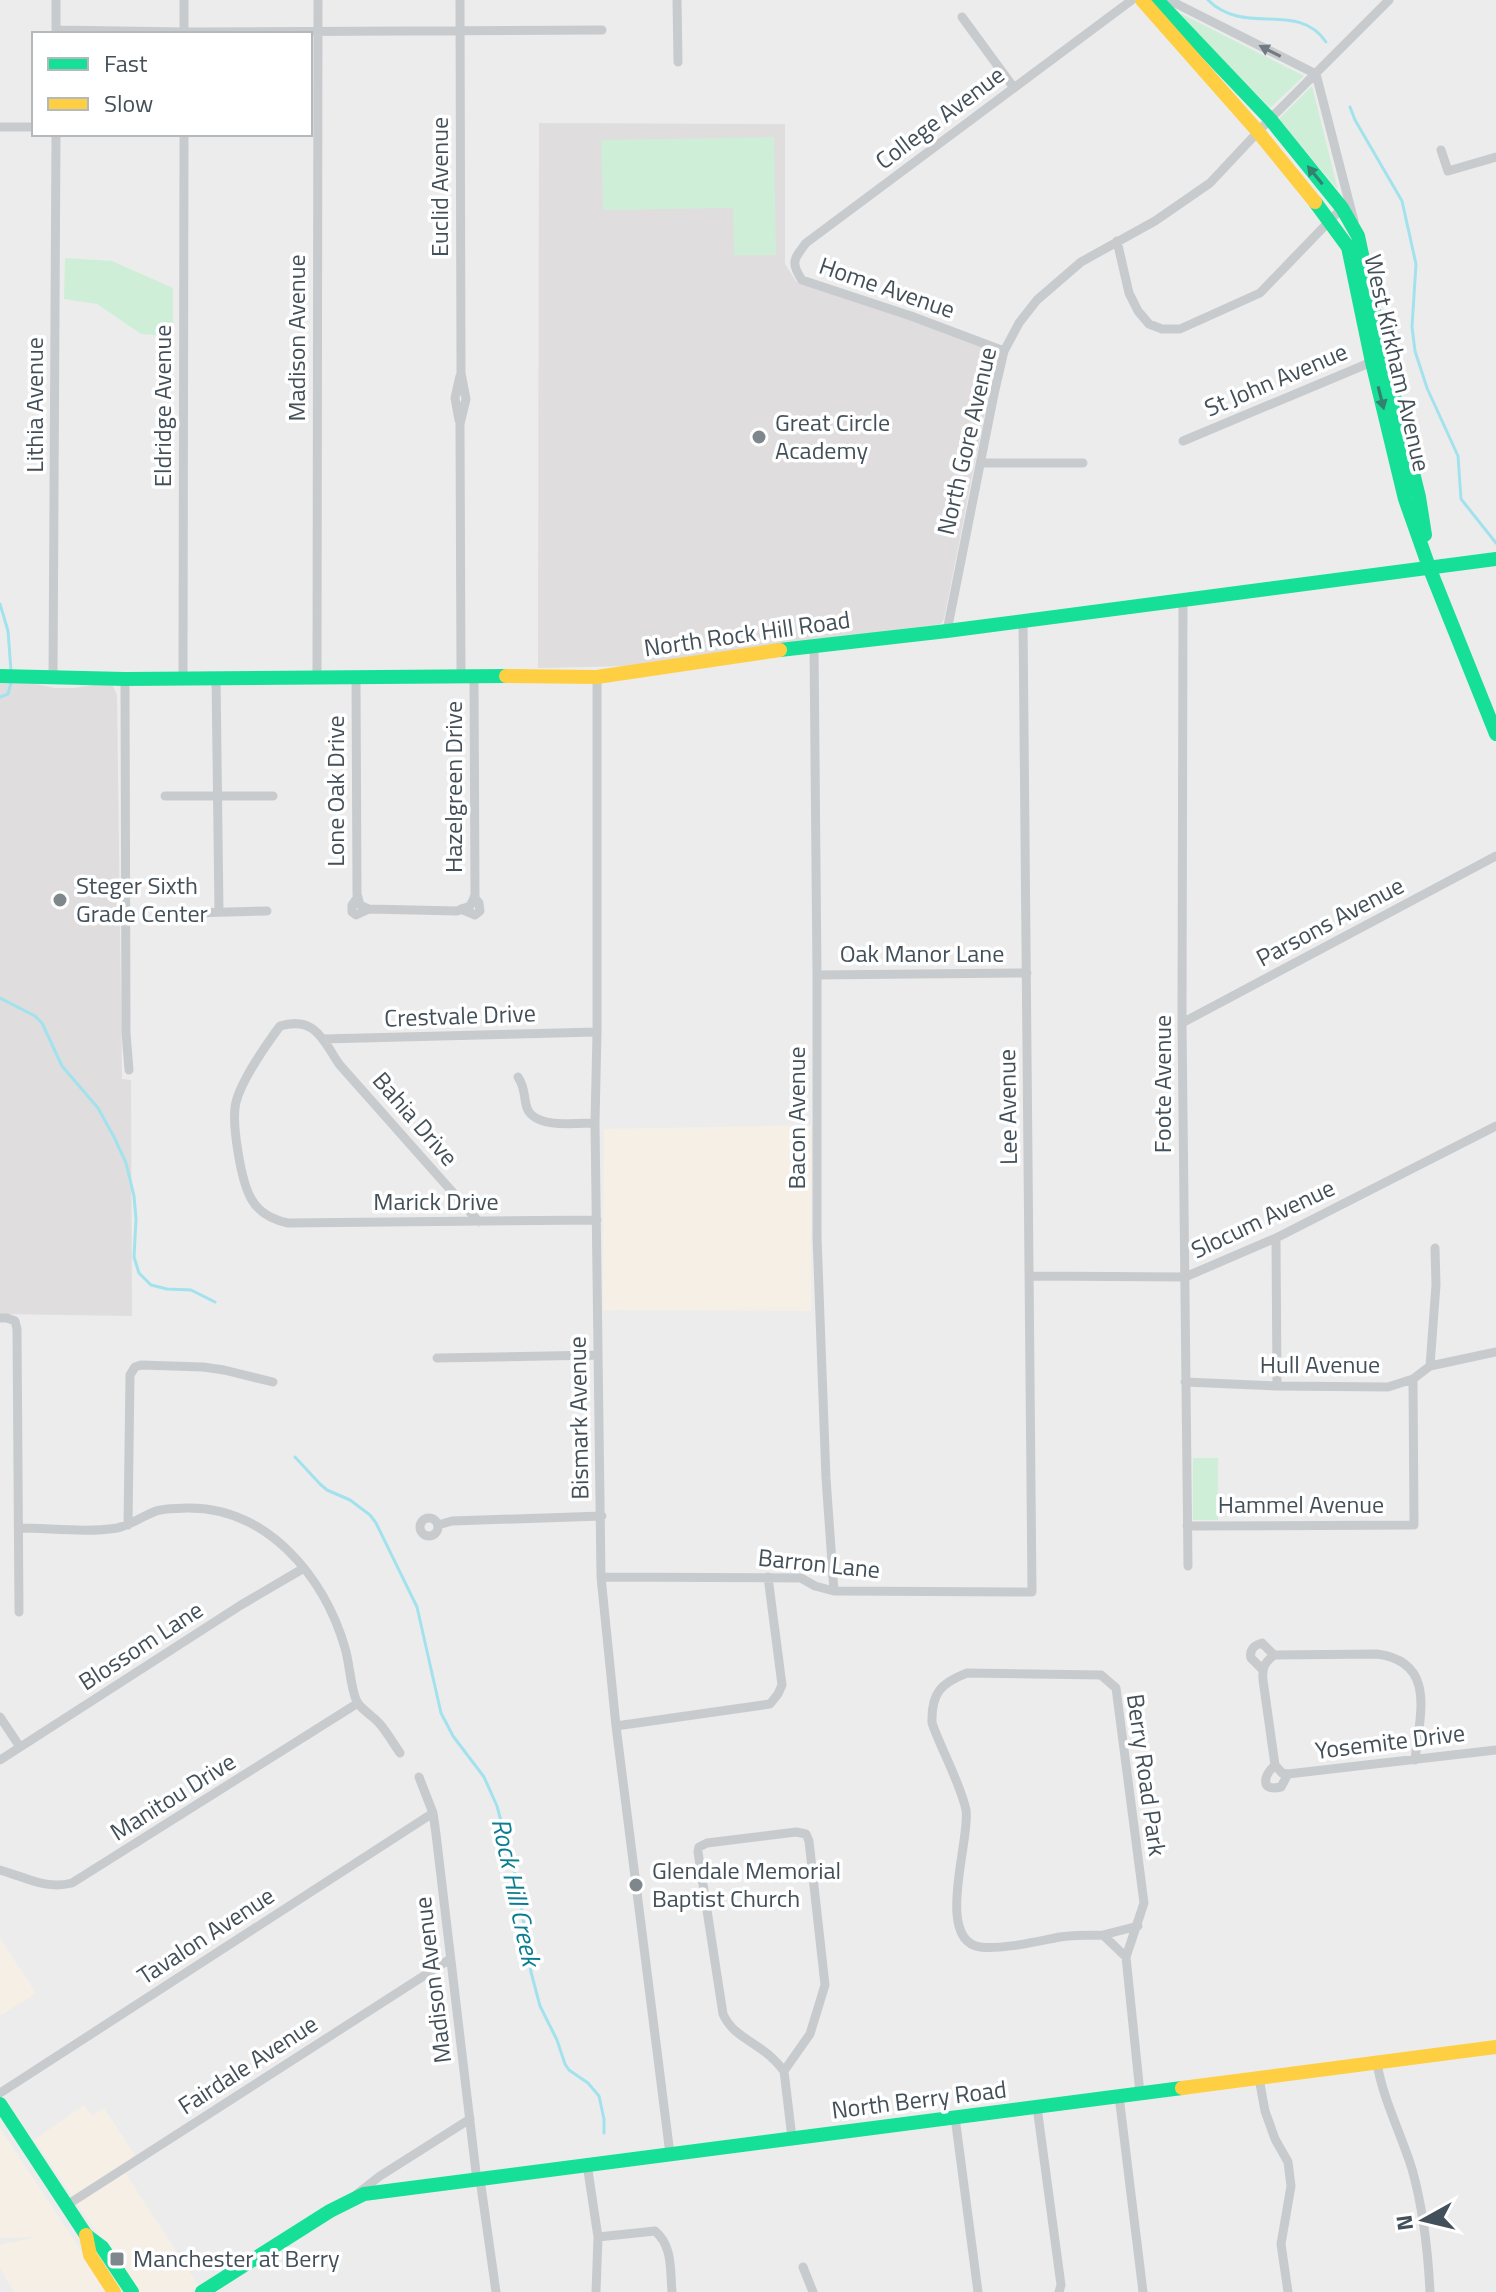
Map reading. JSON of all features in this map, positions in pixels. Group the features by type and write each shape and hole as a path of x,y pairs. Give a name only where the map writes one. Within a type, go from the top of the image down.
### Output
{"street":[{"path":"56,0 56,32"},
{"path":"184,0 184,32"},
{"name":"Madison Avenue","path":"317,676 318,0"},
{"name":"Euclid Avenue","path":"460,0 461,373 455,398 460,424 468,675"},
{"path":"677,0 678,62"},
{"name":"College Avenue","path":"802,280 794,268 794,259 806,243 1132,0"},
{"name":"West Kirkham Avenue","path":"1142,0 1257,131 1326,215 1348,247 1419,497 1429,567 1496,734"},
{"name":"West Kirkham Avenue","path":"1157,0 1270,119 1342,208 1358,236 1378,359"},
{"path":"1169,0 1316,74 1358,236"},
{"name":"North Gore Avenue","path":"947,631 1004,351 1019,323 1046,291 1081,262 1155,221 1210,183 1257,131 1389,0"},
{"path":"962,17 1014,88"},
{"path":"312,32 602,30"},
{"path":"0,127 32,127"},
{"name":"Lithia Avenue","path":"53,677 56,136"},
{"name":"Eldridge Avenue","path":"183,677 184,136"},
{"path":"1441,150 1448,171 1496,157"},
{"path":"1117,241 1129,293 1138,311 1149,324 1162,329 1180,329 1260,293 1342,208"},
{"name":"Home Avenue","path":"802,280 1004,351"},
{"name":"St John Avenue","path":"1183,441 1378,359"},
{"path":"981,463 1083,463"},
{"name":"North Rock Hill Road","path":"0,676 125,679 468,675 597,677 814,645 947,631 1492,560"},
{"name":"Foote Avenue","path":"1183,600 1182,1023 1188,1566"},
{"name":"Lee Avenue","path":"1023,620 1032,1592"},
{"name":"Bacon Avenue","path":"814,645 817,1237 826,1478 834,1591"},
{"name":"Hazelgreen Drive","path":"362,904 469,904 468,675"},
{"path":"216,677 219,912"},
{"name":"Lone Oak Drive","path":"356,677 362,904"},
{"name":"Bismark Avenue","path":"597,677 595,1123 601,1577 616,1726 670,2154"},
{"path":"125,679 126,1033 129,1070"},
{"path":"165,796 273,796"},
{"name":"Parsons Avenue","path":"1182,1023 1496,856"},
{"path":"157,914 267,911"},
{"name":"Oak Manor Lane","path":"817,975 1027,973"},
{"name":"Marick Drive","path":"323,1039 313,1029 296,1021 280,1026 236,1101 233,1121 247,1186 252,1200 262,1212 288,1223 597,1220"},
{"name":"Crestvale Drive","path":"323,1039 597,1032"},
{"name":"Bahia Drive","path":"323,1039 339,1064 479,1222"},
{"path":"518,1077 525,1086 527,1107 532,1117 544,1123 595,1123"},
{"name":"Slocum Avenue","path":"1031,1276 1185,1277 1276,1238 1496,1126"},
{"path":"1276,1238 1277,1386"},
{"path":"1430,1366 1436,1285 1435,1248"},
{"path":"0,1318 15,1321 17,1329 19,1612"},
{"name":"Hull Avenue","path":"1185,1382 1388,1387 1413,1379 1430,1366 1496,1352"},
{"path":"437,1358 598,1355"},
{"path":"128,1525 130,1375 135,1367 203,1367 273,1382"},
{"name":"Hammel Avenue","path":"1187,1526 1414,1525 1413,1379"},
{"path":"19,1528 98,1529 128,1525 159,1510 209,1509 235,1515 258,1527 281,1542 304,1568 330,1610 345,1647 358,1703 379,1722 400,1753"},
{"path":"438,1525 452,1521 602,1516"},
{"name":"Blossom Lane","path":"0,1760 304,1568"},
{"name":"Barron Lane","path":"601,1577 801,1578 834,1591 1032,1592"},
{"path":"616,1726 770,1704 782,1685 768,1577"},
{"path":"1274,1655 1262,1643 1256,1644 1250,1654 1262,1669 1274,1655 1377,1654 1390,1655 1404,1662 1414,1671 1422,1694 1415,1760"},
{"name":"Yosemite Drive","path":"1262,1669 1282,1771 1496,1750"},
{"name":"Berry Road Park","path":"1138,1926 1103,1935 980,1947 963,1936 956,1912 966,1811 932,1723 934,1699 940,1687 967,1673 1101,1675 1116,1688 1144,1903 1138,1926 1126,1957 1140,2093"},
{"name":"Manitou Drive","path":"0,1870 48,1886 72,1883 358,1703"},
{"path":"0,1717 20,1747"},
{"name":"Madison Avenue","path":"419,1777 433,1813 477,2181 481,2186 496,2292"},
{"name":"Tavalon Avenue","path":"0,2093 433,1813"},
{"path":"784,2071 810,2034 825,1985 806,1834 796,1832 703,1845 699,1847 698,1857 723,2014 732,2029 769,2055 784,2071 792,2138"},
{"path":"1103,1935 1126,1957"},
{"name":"Fairdale Avenue","path":"67,2205 450,1959"},
{"name":"North Berry Road","path":"348,2201 364,2194 587,2164 1496,2047"},
{"path":"1377,2063 1380,2081 1421,2205 1430,2292"},
{"path":"1259,2078 1265,2111 1288,2162 1291,2186 1281,2244 1288,2292"},
{"path":"1119,2096 1143,2292"},
{"path":"0,2104 86,2235 102,2247 132,2292"},
{"path":"1037,2107 1061,2285 1059,2292"},
{"path":"955,2117 978,2292"},
{"name":"North Berry Road","path":"202,2292 348,2201 380,2176 470,2119"},
{"path":"587,2164 598,2237 596,2292"},
{"path":"598,2237 655,2231 663,2238 668,2250 672,2292"},
{"path":"86,2235 90,2255 114,2292"},
{"path":"803,2267 813,2292"}],"shaded area":[{"name":"Great Circle Academy","path":"539,123 785,124 785,264 796,281 900,315 994,354 941,624 628,666 538,668"},
{"name":"Steger Sixth Grade Center","path":"0,682 29,682 54,688 105,683 113,686 117,695 122,1079 131,1080 132,1316 0,1314"},
{"path":"811,1125 811,1311 603,1310 604,1129"},
{"path":"0,1938 36,1993 0,2016"},
{"path":"84,2105 92,2116 104,2108 136,2157 122,2168 199,2286 190,2292 137,2292 34,2140"},
{"path":"0,2128 109,2292 14,2292 0,2268 0,2245 37,2237 0,2238"}],"green space":[{"path":"1176,11 1304,76 1270,108"},
{"path":"1312,86 1338,190 1279,119"},
{"path":"774,137 776,255 734,255 733,208 603,210 601,140"},
{"path":"65,258 112,261 173,288 173,336 141,334 97,304 64,299"},
{"path":"1193,1458 1218,1458 1218,1520 1193,1520"}],"waterway":[{"path":"1208,0 1223,11 1238,16 1301,23 1326,42"},
{"path":"1350,107 1402,201 1416,264 1412,327 1415,351 1427,388 1458,456 1461,499 1496,543"},
{"name":"Rock Hill Creek","path":"0,604 8,631 11,671"},
{"name":"Rock Hill Creek","path":"0,697 8,694 11,683"},
{"name":"Rock Hill Creek","path":"0,998 35,1016 42,1023 62,1066 98,1108 114,1137 126,1163 134,1196 134,1257 139,1273 151,1285 191,1290 215,1302"},
{"name":"Rock Hill Creek","path":"295,1457 327,1490 350,1500 370,1515 417,1607 441,1713 453,1736 484,1777 497,1806 518,1885 531,1972 540,2006 565,2064 599,2096 604,2133"}],"traffic: fast":[{"path":"1157,0 1270,119 1342,208 1358,236 1419,497 1425,535"},
{"path":"1315,202 1348,247 1405,499 1496,734"},
{"path":"780,650 1496,559"},
{"path":"0,676 125,679 506,676"},
{"path":"202,2292 330,2211 364,2194 1182,2088"},
{"path":"0,2104 86,2235 102,2247 132,2292"}],"traffic: slow":[{"path":"1142,0 1254,127 1315,202"},
{"path":"506,676 597,677 780,650"},
{"path":"1182,2088 1496,2047"},
{"path":"86,2235 90,2255 114,2292"}],"place":[{"name":"Great Circle Academy","path":"759,437"},
{"name":"Steger Sixth Grade Center","path":"60,900"},
{"name":"Glendale Memorial Baptist Church","path":"636,1885"},
{"name":"Manchester at Berry","path":"117,2259"}]}
